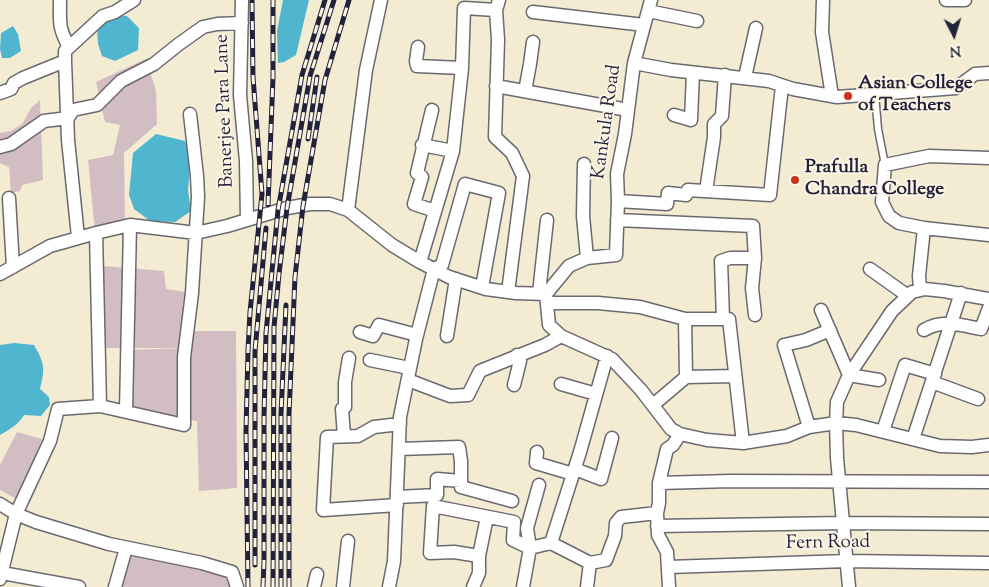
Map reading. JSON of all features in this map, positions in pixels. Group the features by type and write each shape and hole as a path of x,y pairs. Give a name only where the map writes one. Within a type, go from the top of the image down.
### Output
{"street":[{"path":"60,0 61,33 69,47"},
{"path":"78,238 68,140 64,55 69,47 114,6 134,0"},
{"name":"Banerjee Para Lane","path":"242,0 240,95 246,161 247,220"},
{"path":"348,210 366,70 381,0"},
{"path":"822,0 822,32 832,96"},
{"path":"946,0 965,0"},
{"path":"420,262 453,151 462,68 464,8 497,5 498,40 494,137 512,153 523,176 508,292"},
{"path":"649,6 697,21"},
{"name":"Kankula Road","path":"544,297 569,266 587,258 616,255 618,220 617,174 634,63 649,6"},
{"path":"533,12 644,25"},
{"path":"68,118 73,110 97,105 121,81 154,64 203,27 217,24 242,23"},
{"path":"745,78 756,28"},
{"path":"524,91 533,42"},
{"path":"418,47 417,66 462,68"},
{"path":"0,92 11,89 14,83 23,78 65,61"},
{"path":"634,63 769,81 782,86 832,96 956,88 975,74 989,72"},
{"path":"674,116 691,120 693,72"},
{"path":"706,190 714,137 714,124 722,116 725,75"},
{"path":"496,86 628,110"},
{"path":"618,201 667,204 668,193 686,196 688,190 770,196 782,86"},
{"path":"432,110 422,145 417,173 422,177 414,204 435,211"},
{"path":"79,587 1,576 16,514 50,442 58,409 100,406 184,425 185,350 192,293 198,186 190,114"},
{"path":"0,147 16,141 44,121 68,118"},
{"path":"422,145 453,151"},
{"path":"989,158 929,156 885,165 882,202 889,216 899,223 924,228 989,235"},
{"path":"584,164 583,216 587,258"},
{"path":"389,587 394,561 400,424 408,374 434,270 442,264 465,184 499,193 482,287"},
{"path":"9,198 13,268"},
{"path":"0,274 50,246 96,232 130,226 196,233 270,212 310,204 330,204 348,210 392,245 434,270 482,287 544,297 640,307 685,319 729,319 743,443"},
{"path":"547,220 544,297 549,325 561,336 612,358 671,429 680,434 708,440 743,443 787,436 808,428 836,423 884,431 940,446 972,447 989,445"},
{"path":"618,220 753,226 755,258 752,288 755,315"},
{"path":"126,411 130,226"},
{"path":"920,290 919,276 924,228"},
{"path":"96,232 100,406"},
{"path":"723,319 721,262 730,258 755,258"},
{"path":"870,269 908,296"},
{"path":"447,336 456,279"},
{"path":"849,587 836,423 837,402 849,376 892,311 912,292 924,289 961,293 989,299"},
{"path":"913,439 961,293"},
{"path":"924,330 933,324 951,323 981,329 989,308"},
{"path":"821,310 849,376"},
{"path":"685,319 686,377"},
{"path":"360,332 373,336 379,325 417,335"},
{"path":"808,428 784,345 806,340 830,330"},
{"path":"370,360 408,374 450,396 468,395 480,371 545,345 561,336"},
{"path":"514,385 520,362 517,355"},
{"path":"551,543 607,356"},
{"path":"344,436 342,409 345,408 345,382 349,358"},
{"path":"884,431 905,365 978,399"},
{"path":"653,405 686,377 735,376"},
{"path":"849,376 879,380"},
{"path":"560,384 596,394"},
{"path":"400,424 374,427 358,436 327,438 323,510 437,494 438,478 461,481"},
{"path":"669,587 666,552 658,535 659,484 667,449 673,445 680,434"},
{"path":"537,452 536,463 601,479 612,438"},
{"path":"399,449 460,446 461,487 512,501"},
{"path":"659,484 730,481 989,482"},
{"path":"523,587 530,548 527,528 539,486"},
{"path":"0,504 16,514 36,522 126,548 202,563 232,572 238,587"},
{"path":"480,556 454,552 430,553 433,506 514,522 513,540 530,548 551,543 590,563 606,560 615,536 616,523 621,517 843,523 989,524"},
{"path":"474,587 479,573 487,516"},
{"path":"343,587 348,541"},
{"path":"115,587 126,548"},
{"name":"Fern Road","path":"668,567 847,561 989,563"},
{"path":"587,587 590,563"},
{"path":"314,587 317,574"}],"lane":[{"path":"875,94 878,129 885,165"}],"shaded area":[{"path":"146,59 156,91 157,124 124,153 125,225 95,231 88,160 113,155 120,125 105,122 96,82"},
{"path":"40,100 43,180 22,185 20,191 11,193 9,167 0,163 0,133 11,131 22,124 31,108"},
{"path":"102,266 164,271 166,289 186,292 182,348 99,348"},
{"path":"193,331 236,331 237,488 199,491 197,421 126,411 124,350 190,348"},
{"path":"17,432 42,439 18,500 0,490 0,465"},
{"path":"128,555 193,565 229,568 232,587 118,587"}],"water":[{"path":"283,0 309,0 296,55 284,62 278,63 277,31"},
{"path":"110,15 127,16 139,28 138,50 115,61 102,56 98,44 97,29"},
{"path":"13,26 18,34 21,51 10,58 2,58 0,49 1,33"},
{"path":"156,134 185,141 191,159 188,190 191,211 175,222 150,221 134,209 129,195 133,153"},
{"path":"14,343 34,345 43,366 40,389 49,397 50,405 41,416 24,415 17,424 0,435 0,345"}],"railway":[{"path":"248,587 246,431 248,351 262,194 253,77 252,0"},
{"path":"268,205 273,77 273,0"},
{"path":"263,587 266,333 278,210 302,75 325,0"},
{"path":"273,587 274,327 279,274 287,208 310,76 334,0"},
{"path":"289,587 289,414 295,277 303,206 325,80 349,0"},
{"path":"308,139 317,77"},
{"path":"255,565 255,351 266,228"},
{"path":"281,587 281,414 286,305"}],"place":[{"name":"Asian College of Teachers","path":"848,96"},
{"name":"Prafulla Chandra College","path":"795,180"}]}
